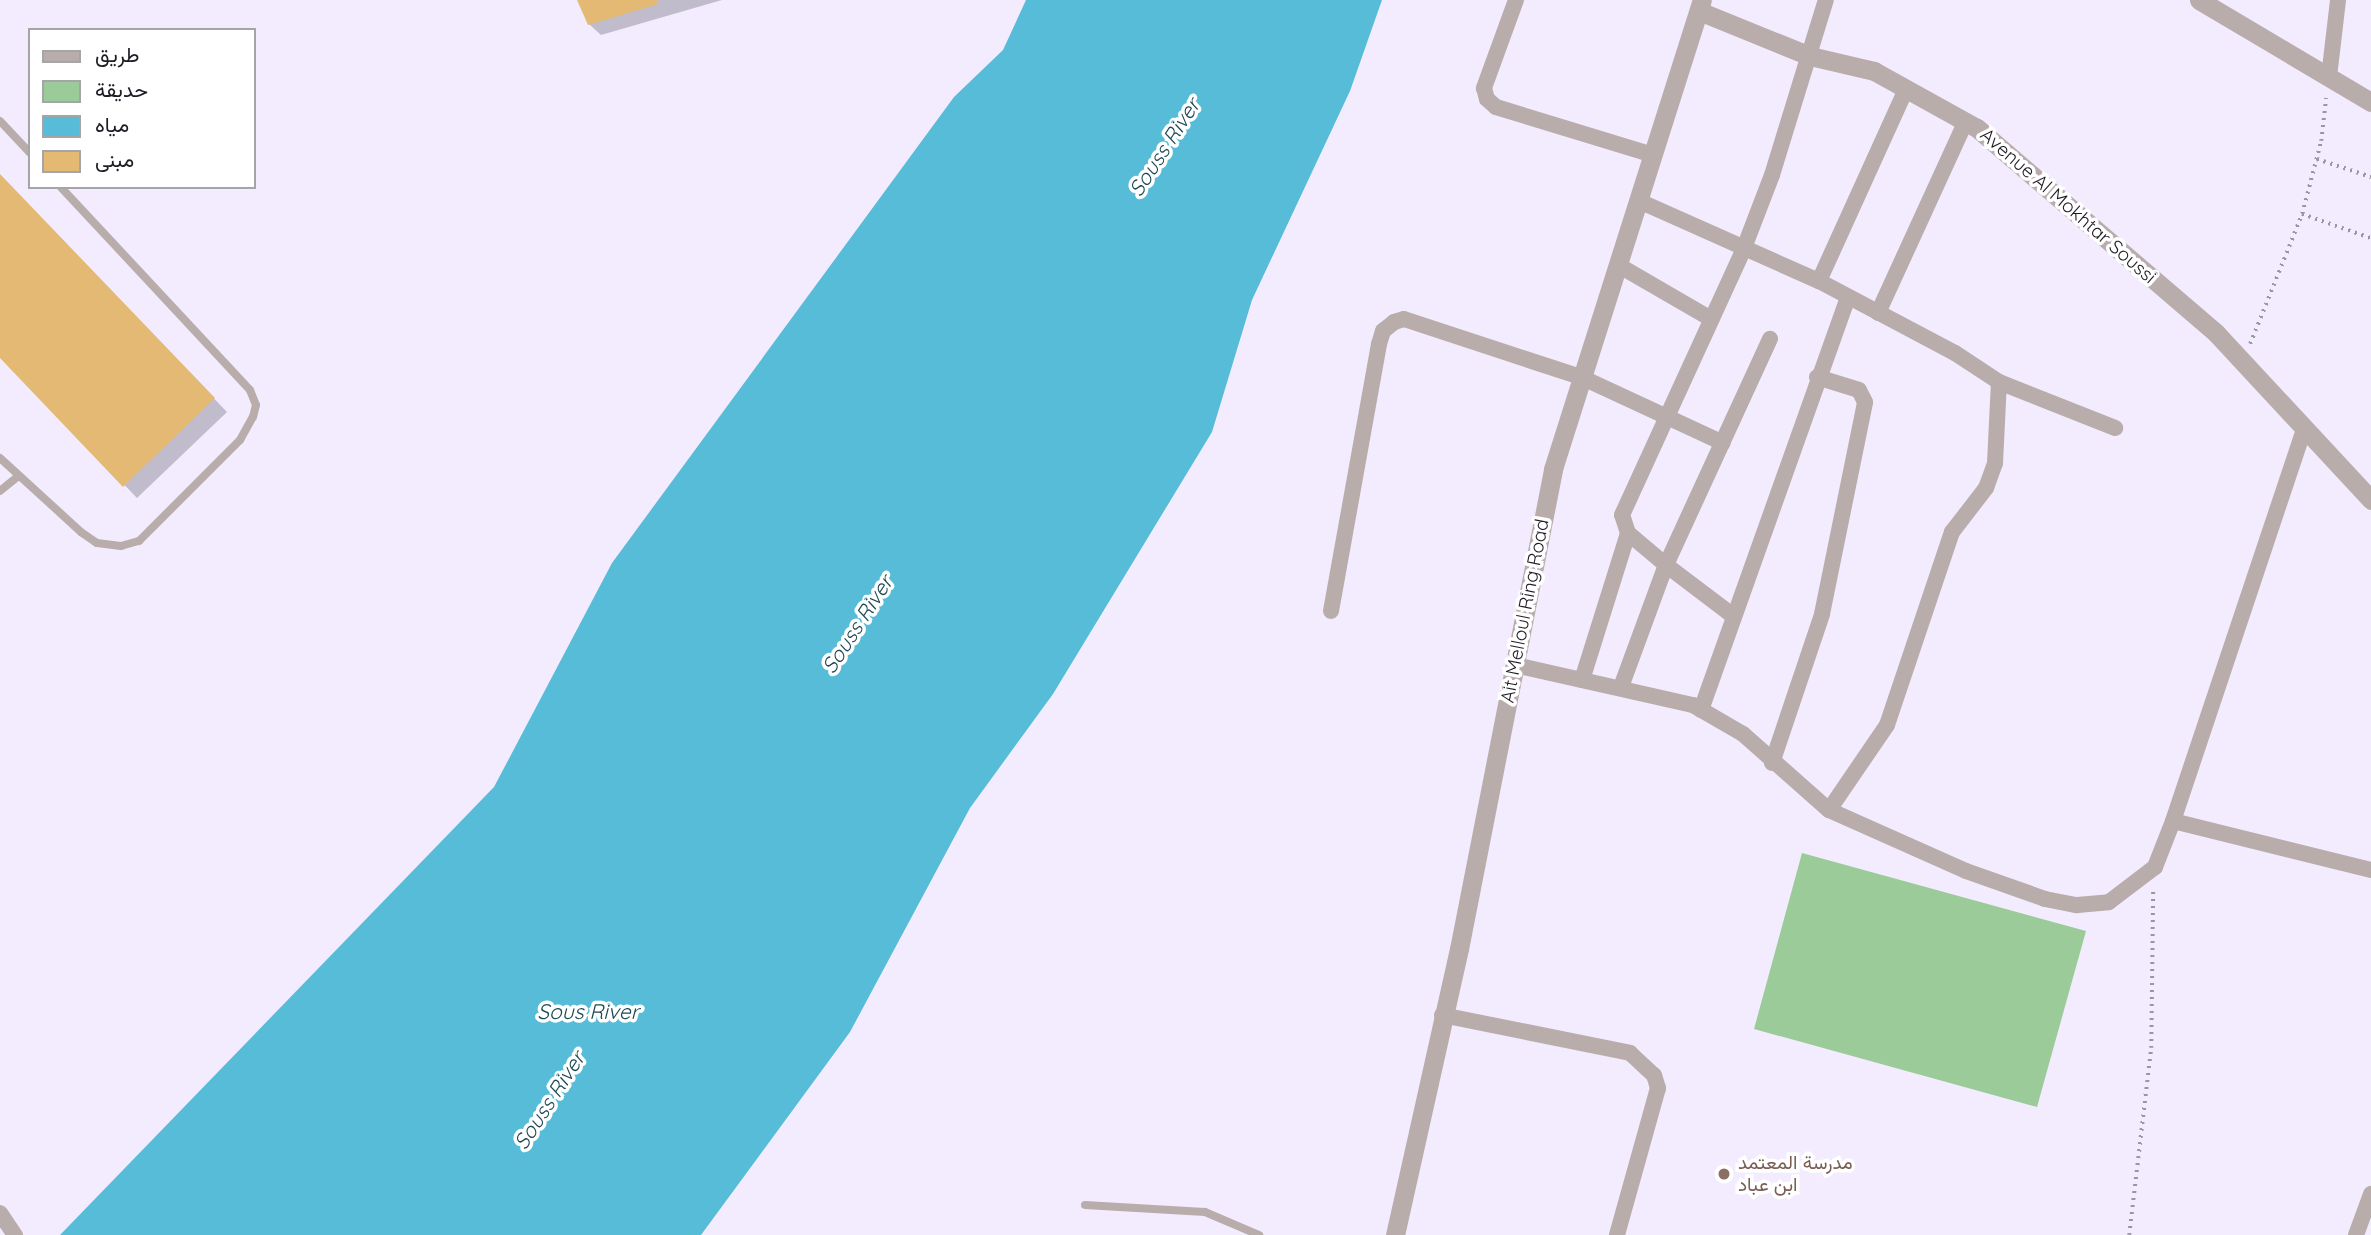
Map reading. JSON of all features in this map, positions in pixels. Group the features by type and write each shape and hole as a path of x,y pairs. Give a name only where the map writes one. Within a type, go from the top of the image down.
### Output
{"street":[{"path":"1516,0 1484,88 1487,99 1496,107 1653,155"},
{"path":"1732,615 1628,533 1622,515 1744,248 1810,56 1826,0"},
{"path":"2199,0 2371,102"},
{"path":"2329,77 2338,0"},
{"name":"Ait Melloul Ring Road","path":"1395,1235 1515,665 1553,469 1700,5"},
{"name":"Avenue Al Mokhtar Soussi","path":"1700,5 1810,56 1874,71 1966,121 2216,333 2371,500"},
{"path":"1819,281 1906,89"},
{"path":"1878,313 1966,121"},
{"path":"1639,201 1819,281 1955,353 1998,382 2115,428"},
{"path":"1618,265 1710,319"},
{"path":"1700,710 1732,615 1779,498 1817,377 1848,297"},
{"path":"1331,611 1383,331 1405,319 1583,378 1723,443"},
{"path":"1621,687 1666,565 1770,340"},
{"path":"1772,763 1822,614 1865,402 1858,390 1817,377"},
{"path":"1829,810 1886,724 1952,533 1986,488 1995,463 1998,382"},
{"path":"1515,665 1621,687 1700,710 1743,734 1772,763 1829,810 1966,871 2045,899 2077,905 2109,902 2155,867 2173,821 2304,430"},
{"path":"1582,680 1628,533"},
{"path":"2173,821 2371,870"},
{"path":"1442,1015 1630,1054 1654,1075 1658,1088 1617,1235"},
{"path":"2356,1235 2371,1194"},
{"path":"0,1213 12,1233"}],"lane":[{"path":"0,121 28,151"},
{"path":"0,458 17,477 97,543 121,546 139,541 240,440 256,405 250,390 63,189"},
{"path":"0,491 17,477"},
{"path":"1085,1205 1205,1212 1259,1235"}],"path":[{"path":"2242,361 2271,299 2302,214 2317,159 2329,77"},
{"path":"2317,159 2371,177"},
{"path":"2302,214 2371,237"},
{"path":"2129,1235 2151,1048 2150,924 2155,867"}],"green space":[{"path":"1802,853 2086,931 2037,1107 1754,1029"}],"water":[{"name":"Sous River","path":"1026,0 1382,0 1350,91 1252,300 1212,432 1053,694 970,808 850,1032 701,1235 60,1235 494,787 612,563 954,97 1003,50"}],"building":[{"path":"577,0 658,0 658,4 588,25"},
{"path":"0,174 215,398 123,487 0,358"}],"place":[{"name":"مدرسة المعتمد ابن عباد","path":"1724,1174"}],"water label":[{"name":"Souss River","path":"1164,147"},
{"name":"Souss River","path":"857,624"},
{"name":"Souss River","path":"549,1100"}]}
